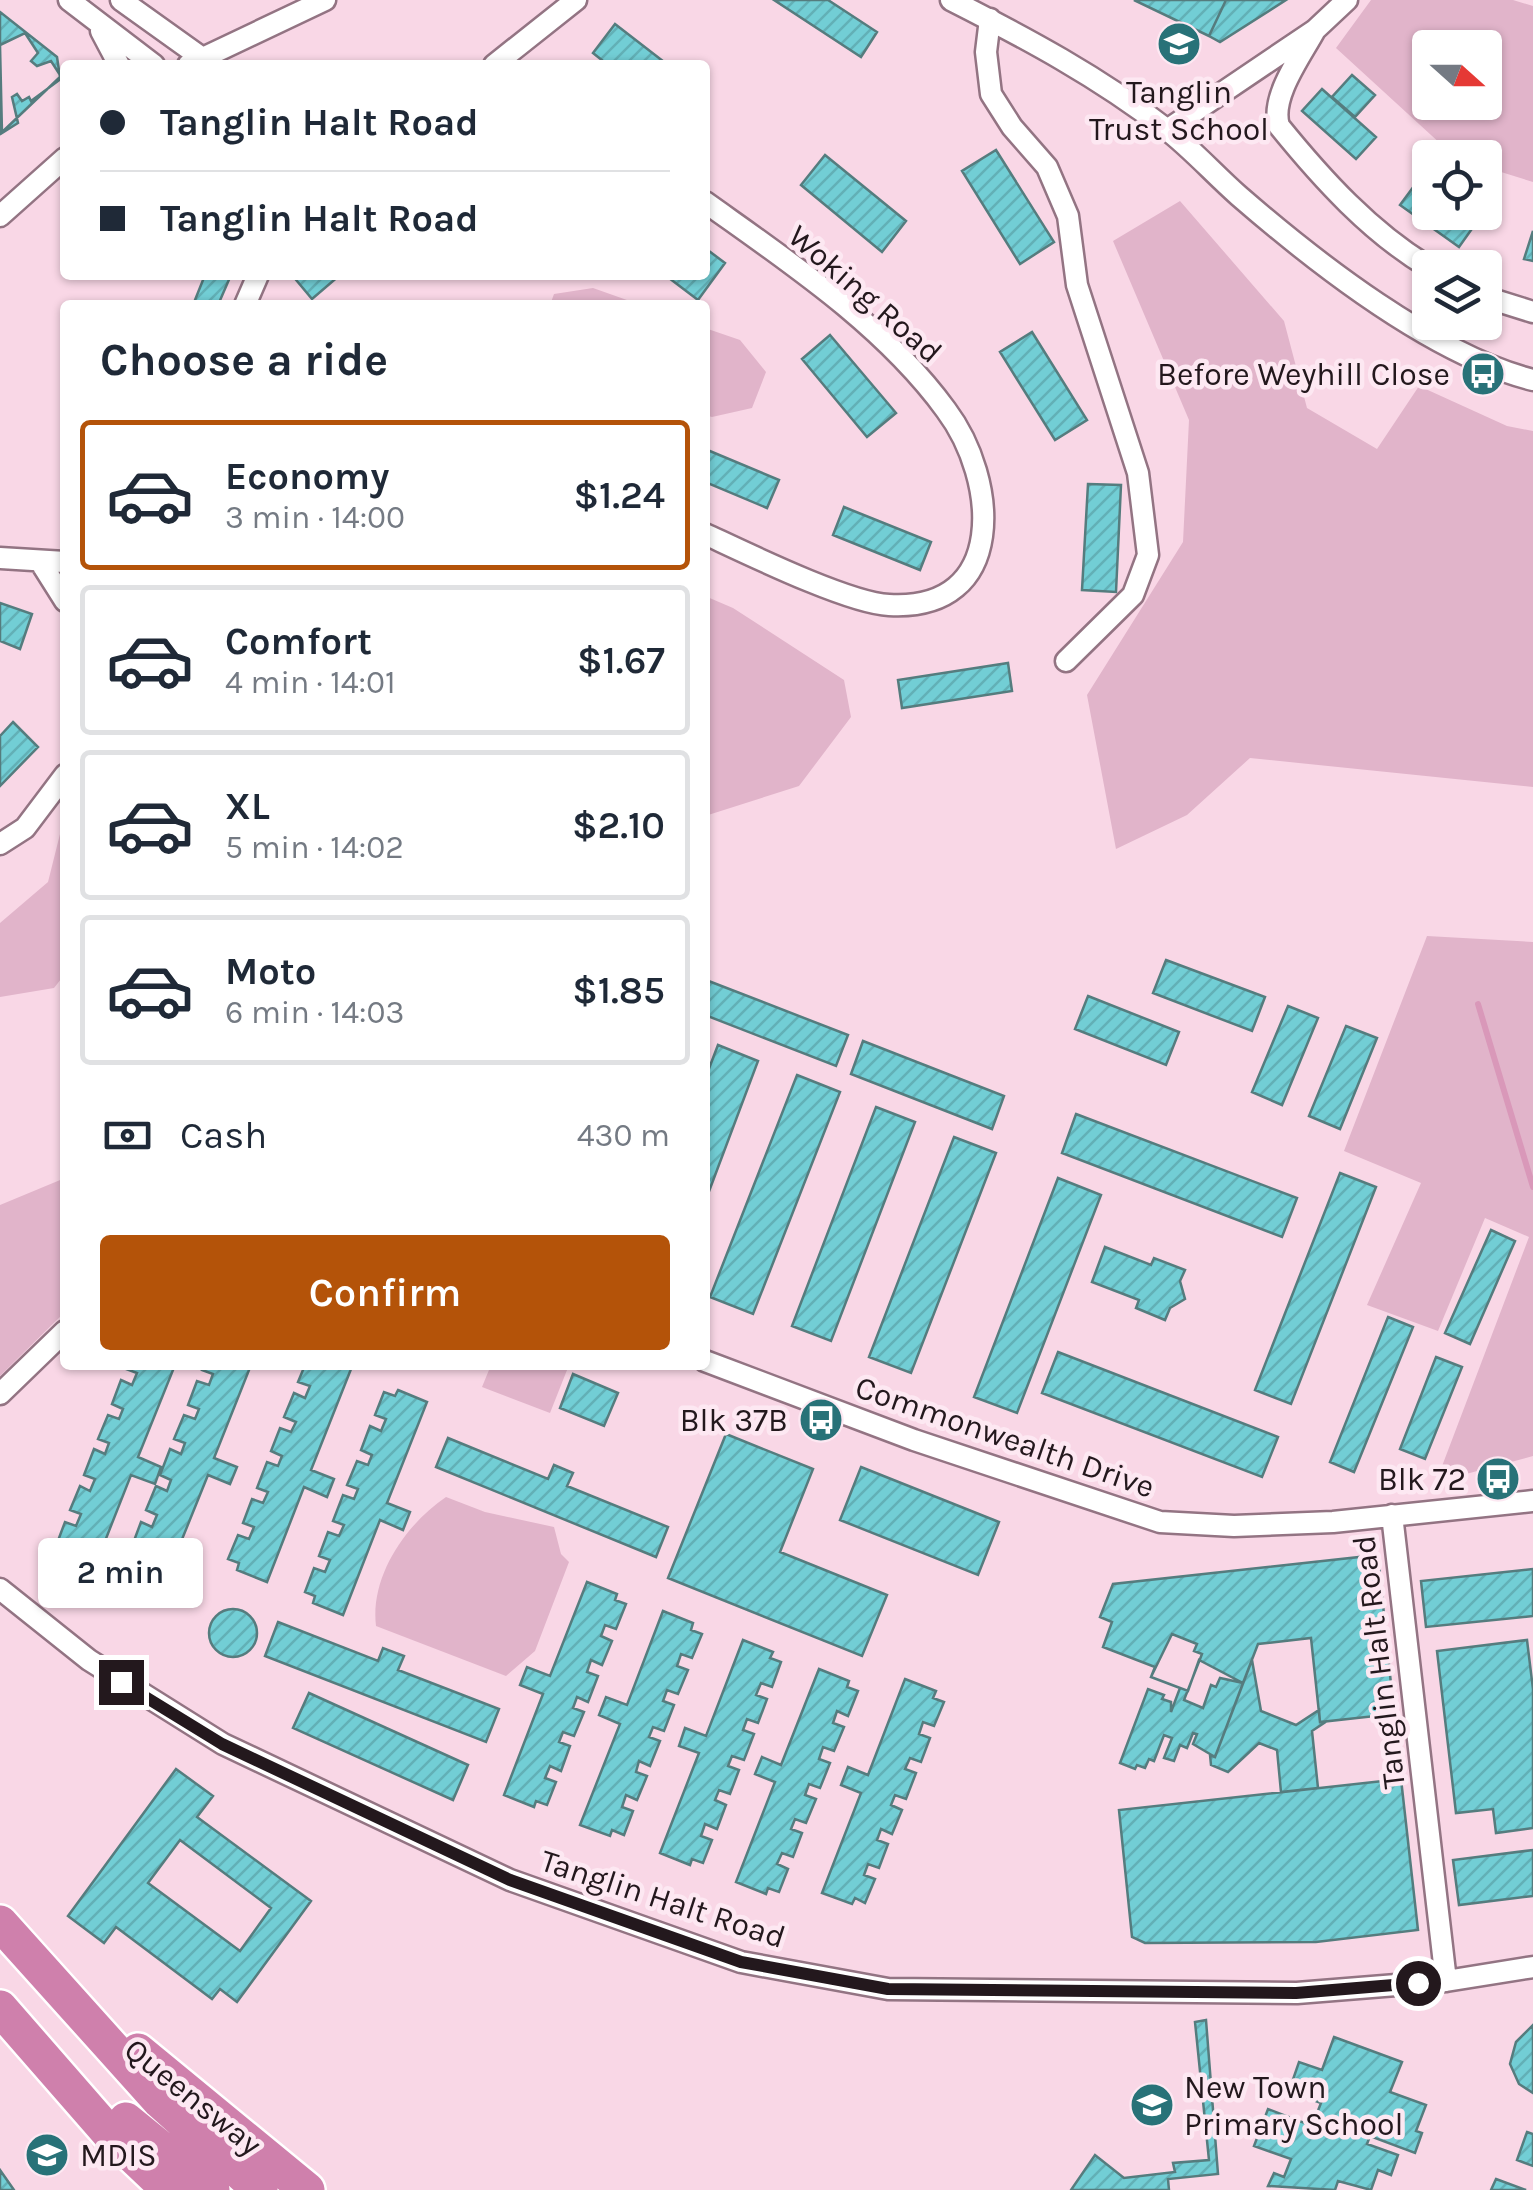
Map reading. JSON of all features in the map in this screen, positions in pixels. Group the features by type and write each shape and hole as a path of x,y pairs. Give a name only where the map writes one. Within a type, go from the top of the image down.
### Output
{"highway":[{"name":"Queensway","path":"0,1924 78,2005 160,2101 260,2190"},
{"name":"Queensway","path":"78,2005 307,2190"},
{"name":"Queensway","path":"0,2008 110,2133 169,2190"},
{"name":"Queensway","path":"27,2035 212,2190"}],"street":[{"path":"69,0 147,60"},
{"path":"121,0 193,60"},
{"path":"199,60 324,0"},
{"path":"951,0 1060,56 1167,130 1281,233 1342,278 1448,343 1510,374 1533,380"},
{"path":"1167,130 1315,30 1347,0"},
{"path":"500,60 549,8 571,2"},
{"path":"990,20 986,52 990,94 1047,167 1068,216 1077,284 1138,473 1148,555 1133,595 1066,661"},
{"path":"98,25 117,60"},
{"path":"1315,30 1283,92 1276,111 1279,126 1341,196 1412,257"},
{"path":"512,50 523,60"},
{"path":"0,216 60,162"},
{"name":"Woking Road","path":"710,206 827,292 892,350 946,408 976,456 986,498 983,536 968,575 950,591 927,602 886,606 820,584 710,536"},
{"path":"1502,302 1533,312"},
{"path":"1510,374 1533,361"},
{"path":"0,558 60,562"},
{"path":"40,563 60,593"},
{"path":"0,844 25,828 60,782"},
{"path":"0,1394 60,1336"},
{"name":"Commonwealth Drive","path":"710,1363 914,1440 1160,1522 1234,1526 1533,1501"},
{"name":"Tanglin Halt Road","path":"1392,1515 1446,1981"},
{"name":"Tanglin Halt Road","path":"0,1589 89,1660 222,1744 510,1880 630,1926 741,1962 888,1989 1296,1993 1446,1981 1533,1967"}],"shaded area":[{"path":"1371,0 1513,0 1533,6 1533,182 1502,172 1502,140 1436,140 1415,120 1502,120 1502,30 1412,30 1412,118 1336,48"},
{"path":"1180,201 1284,321 1307,408 1377,449 1419,386 1507,426 1533,431 1533,787 1250,758 1187,815 1116,849 1087,695 1183,542 1189,420 1113,241"},
{"path":"593,288 627,300 552,300 554,294"},
{"path":"710,330 740,340 766,372 752,408 712,417"},
{"path":"710,598 733,608 844,680 851,717 799,786 710,814"},
{"path":"60,834 60,980 54,988 0,997 0,923 48,882"},
{"path":"1427,936 1533,942 1533,1456 1436,1482 1529,1237 1485,1218 1438,1331 1367,1305 1421,1183 1344,1151"},
{"path":"60,1180 60,1317 0,1376 0,1205"},
{"path":"489,1370 567,1370 550,1413 482,1387"},
{"path":"446,1497 485,1512 554,1527 561,1554 569,1562 535,1651 506,1676 376,1626 379,1589 394,1553 417,1522"}],"building":[{"path":"774,0 828,0 877,32 861,57"},
{"path":"1134,0 1226,0 1209,36"},
{"path":"1226,0 1286,0 1220,42 1209,36"},
{"path":"0,12 57,57 60,77 0,134"},
{"path":"615,24 662,60 602,60 593,53"},
{"path":"25,33 38,53 31,61 37,66 51,61 60,75 60,79 31,101 29,97 22,101 17,94 12,97 18,123 2,133 0,45"},
{"path":"1352,75 1375,95 1355,117 1332,97"},
{"path":"1322,89 1376,137 1356,159 1302,111"},
{"path":"996,150 1054,242 1020,264 962,171"},
{"path":"825,155 906,221 882,252 801,185"},
{"path":"1412,189 1412,214 1400,205"},
{"path":"1435,230 1471,230 1459,247"},
{"path":"1533,231 1533,261 1524,259"},
{"path":"710,252 725,263 698,300 672,280 710,280"},
{"path":"203,280 229,280 220,300 195,300"},
{"path":"296,280 334,280 312,299"},
{"path":"1032,332 1087,420 1055,440 1000,352"},
{"path":"830,335 896,413 867,437 802,359"},
{"path":"710,451 779,480 767,508 710,484"},
{"path":"1088,484 1121,485 1116,592 1082,590"},
{"path":"844,507 931,542 920,570 833,535"},
{"path":"0,603 32,614 20,649 0,641"},
{"path":"1008,663 1012,691 902,708 898,680"},
{"path":"13,722 38,747 0,786 0,736"},
{"path":"1166,960 1265,997 1252,1031 1153,993"},
{"path":"710,982 848,1035 836,1066 710,1017"},
{"path":"1088,996 1179,1032 1166,1065 1075,1029"},
{"path":"1288,1006 1318,1018 1282,1105 1252,1092"},
{"path":"1346,1026 1377,1038 1340,1129 1309,1116"},
{"path":"863,1041 1004,1096 992,1129 851,1074"},
{"path":"718,1045 758,1061 710,1189 710,1066"},
{"path":"797,1075 840,1092 753,1314 710,1297"},
{"path":"876,1107 915,1122 831,1341 792,1326"},
{"path":"1076,1114 1297,1198 1282,1237 1062,1153"},
{"path":"954,1137 996,1153 911,1373 869,1357"},
{"path":"1340,1173 1376,1187 1291,1404 1255,1390"},
{"path":"1058,1178 1101,1195 1017,1413 974,1397"},
{"path":"1491,1230 1515,1241 1470,1344 1445,1333"},
{"path":"1105,1247 1151,1265 1154,1258 1185,1270 1180,1281 1185,1299 1170,1308 1165,1320 1136,1308 1139,1300 1092,1282"},
{"path":"1388,1317 1413,1327 1354,1472 1330,1462"},
{"path":"1058,1352 1278,1437 1262,1477 1042,1393"},
{"path":"1436,1357 1462,1367 1425,1459 1400,1449"},
{"path":"129,1370 173,1370 138,1457 161,1467 155,1484 131,1475 94,1569 64,1557 67,1550 56,1546 65,1522 76,1526 81,1514 70,1510 80,1486 90,1491 95,1479 84,1475 94,1449 105,1454 109,1443 98,1439 108,1415 119,1419 123,1409 112,1404 121,1380 132,1385 137,1373"},
{"path":"202,1370 249,1370 214,1458 237,1467 230,1484 208,1475 170,1569 140,1557 143,1551 132,1546 141,1522 152,1527 157,1515 146,1510 156,1486 167,1491 171,1480 160,1475 170,1449 181,1454 185,1443 174,1439 184,1415 195,1419 199,1409 188,1405 197,1381 209,1385 213,1374"},
{"path":"303,1370 351,1370 311,1470 334,1479 327,1497 304,1487 267,1582 237,1570 239,1563 228,1559 238,1535 249,1539 254,1527 243,1523 252,1499 263,1503 268,1492 257,1488 267,1462 278,1466 282,1456 271,1451 280,1428 291,1432 296,1422 284,1417 294,1393 305,1398 310,1386 298,1382"},
{"path":"573,1374 618,1393 604,1426 560,1408"},
{"path":"398,1390 427,1402 387,1503 410,1512 403,1530 380,1520 343,1615 313,1603 315,1596 305,1592 314,1568 325,1572 330,1560 319,1556 328,1532 339,1536 344,1525 333,1521 343,1495 354,1499 358,1489 347,1485 357,1461 368,1465 372,1455 361,1450 370,1426 381,1431 386,1419 375,1415 384,1392 395,1396"},
{"path":"726,1434 813,1469 780,1552 887,1595 862,1656 668,1578"},
{"path":"448,1438 548,1479 554,1465 573,1473 567,1486 668,1527 656,1557 436,1467"},
{"path":"861,1467 999,1522 978,1575 840,1520"},
{"path":"1378,1555 1394,1714 1320,1722 1311,1638 1258,1644 1243,1683 1199,1660 1188,1691 1151,1677 1155,1667 1103,1647 1112,1622 1100,1617 1113,1584"},
{"path":"1533,1569 1533,1616 1426,1627 1421,1581"},
{"path":"587,1582 617,1594 615,1600 626,1604 616,1629 605,1625 601,1636 612,1641 602,1665 591,1660 587,1672 598,1676 588,1702 577,1697 573,1708 584,1712 574,1736 563,1732 559,1742 570,1746 561,1771 550,1766 545,1778 556,1782 547,1805 536,1801 534,1807 504,1795 543,1694 520,1685 527,1667 550,1676"},
{"path":"233,1609 250,1616 257,1633 250,1650 233,1657 216,1650 209,1633 216,1616"},
{"path":"663,1611 693,1623 691,1630 702,1634 692,1658 681,1654 677,1666 688,1670 678,1694 667,1690 663,1701 674,1705 664,1731 653,1727 649,1737 660,1741 650,1766 639,1761 636,1772 647,1776 637,1800 626,1795 622,1807 633,1811 624,1835 612,1830 610,1836 580,1825 620,1724 599,1715 606,1697 627,1705"},
{"path":"278,1622 378,1661 383,1648 404,1656 398,1670 499,1709 486,1742 265,1656"},
{"path":"1172,1634 1197,1644 1194,1651 1202,1654 1184,1700 1203,1708 1211,1685 1216,1687 1220,1678 1243,1683 1215,1757 1193,1744 1197,1734 1193,1733 1187,1748 1180,1745 1174,1761 1164,1758 1172,1738 1164,1735 1154,1761 1149,1759 1145,1768 1137,1765 1135,1769 1120,1763 1148,1689 1171,1702 1171,1712 1180,1688 1151,1677"},
{"path":"743,1640 773,1652 770,1658 781,1662 772,1687 761,1683 756,1695 767,1699 758,1723 747,1719 743,1730 754,1734 744,1760 732,1756 728,1766 739,1770 730,1794 719,1790 715,1800 726,1805 717,1829 705,1824 701,1836 712,1840 703,1863 692,1859 690,1865 660,1853 699,1753 679,1746 685,1728 706,1736"},
{"path":"1527,1640 1533,1689 1533,1828 1496,1833 1493,1809 1456,1813 1437,1651"},
{"path":"1252,1660 1261,1711 1296,1725 1319,1710 1320,1722 1324,1723 1312,1731 1318,1788 1281,1792 1277,1750 1259,1743 1228,1772 1211,1765 1210,1755 1215,1757"},
{"path":"819,1669 849,1681 847,1687 858,1691 848,1716 837,1711 833,1723 844,1727 834,1751 823,1747 819,1759 830,1763 820,1788 809,1784 805,1795 816,1799 806,1823 795,1819 791,1829 802,1833 793,1857 782,1853 777,1864 788,1869 779,1892 768,1888 766,1894 736,1882 775,1782 755,1774 762,1757 781,1765"},
{"path":"905,1679 936,1691 933,1698 944,1702 934,1726 923,1722 919,1734 930,1738 921,1762 910,1758 905,1769 916,1773 906,1799 895,1795 891,1805 902,1810 892,1834 881,1829 877,1840 888,1844 879,1868 868,1864 864,1875 875,1879 865,1903 855,1898 852,1904 822,1893 861,1793 841,1785 848,1767 868,1775"},
{"path":"309,1693 468,1765 453,1800 293,1728"},
{"path":"176,1769 213,1796 197,1817 311,1901 237,2002 220,1989 212,1999 116,1927 104,1943 68,1916","holes":["180,1840 271,1908 240,1951 148,1883"]},
{"path":"1401,1779 1418,1930 1316,1942 1145,1943 1132,1937 1119,1810"},
{"path":"1533,1850 1533,1896 1459,1905 1453,1860"},
{"path":"1206,2020 1218,2174 1168,2179 1169,2190 1071,2190 1095,2155 1124,2178 1175,2172 1173,2163 1209,2160 1195,2022"},
{"path":"1533,2025 1533,2093 1519,2084 1510,2064 1516,2042"},
{"path":"1334,2037 1402,2062 1390,2092 1426,2105 1416,2131 1422,2133 1415,2153 1370,2136 1367,2144 1398,2155 1391,2175 1378,2170 1371,2190 1338,2181 1335,2190 1268,2186 1274,2173 1284,2177 1291,2159 1254,2146 1268,2109 1312,2126 1321,2103 1289,2091 1299,2062 1322,2070"},
{"path":"1527,2132 1533,2134 1533,2166 1517,2160"},
{"path":"0,2170 14,2190 0,2190"},
{"path":"1496,2179 1526,2190 1491,2190"}],"waterway":[{"path":"1478,1004 1533,1187"}],"place":[{"name":"Tanglin Trust School","path":"1179,44"},
{"name":"Before Weyhill Close","path":"1483,374"},
{"name":"Blk 37B","path":"821,1420"},
{"name":"Blk 72","path":"1498,1479"},
{"name":"New Town Primary School","path":"1152,2105"},
{"name":"MDIS","path":"47,2155"}],"route":[{"path":"121,1682 222,1744 510,1880 630,1926 741,1962 888,1989 1296,1993 1418,1983"}]}
